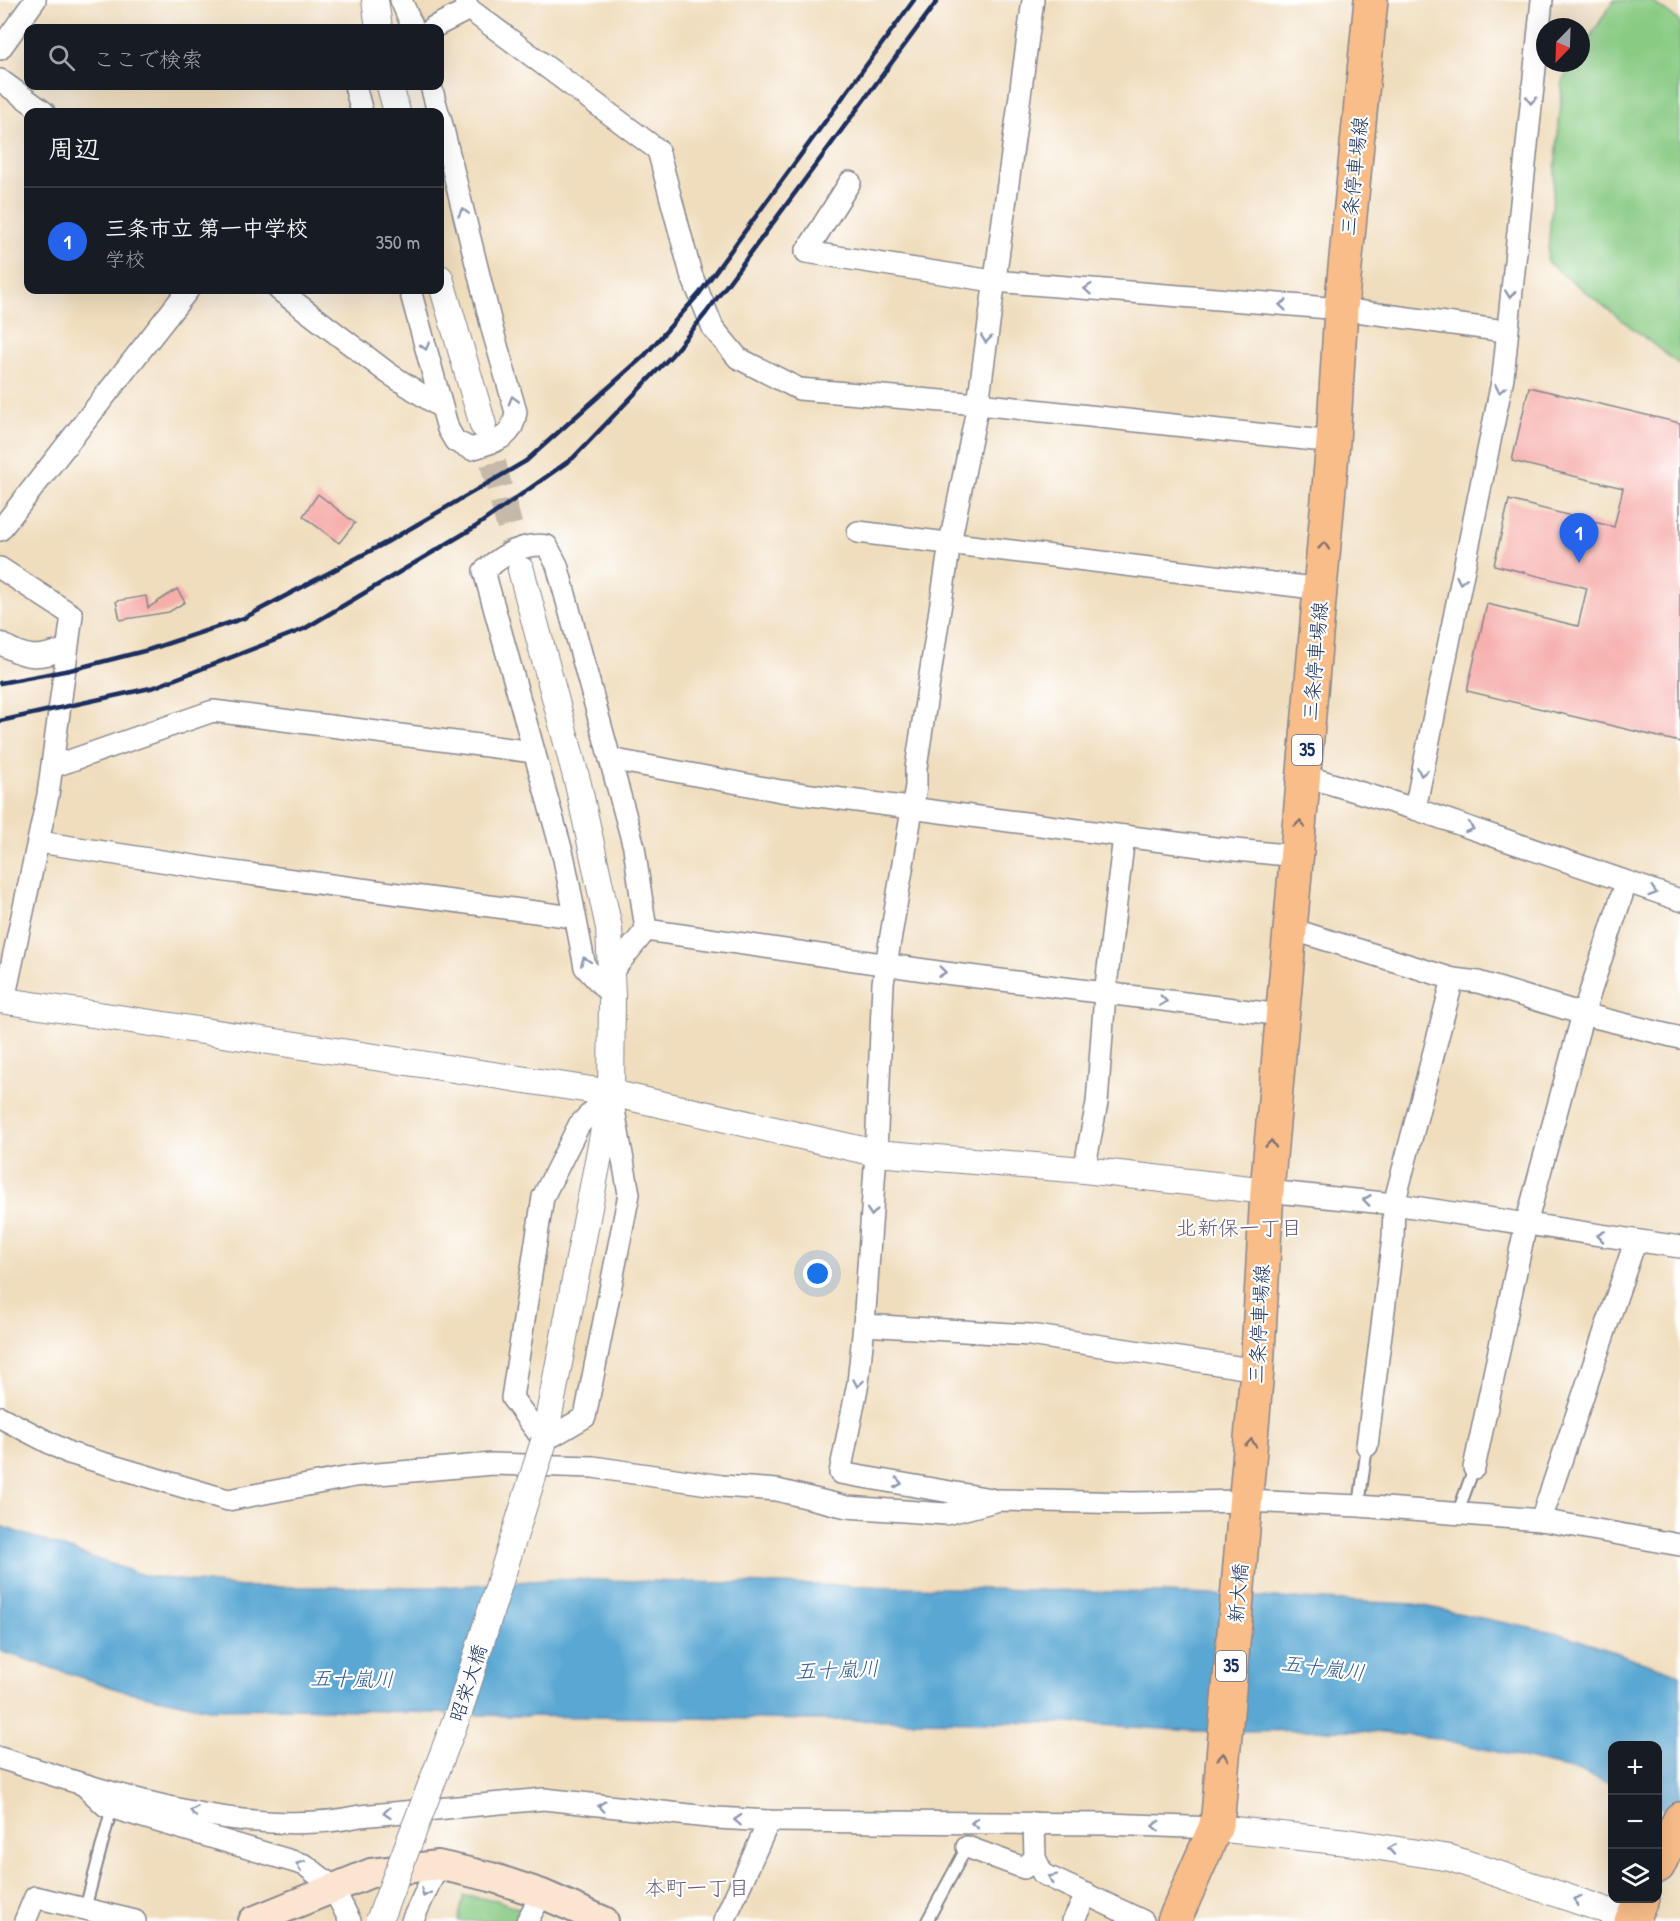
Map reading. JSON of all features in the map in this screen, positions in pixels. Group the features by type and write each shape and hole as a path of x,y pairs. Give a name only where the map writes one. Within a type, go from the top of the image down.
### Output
{"main road":[{"name":"三条停車場線","path":"1246,1509 1257,1370 1267,1191 1321,589 1341,309 1371,0"},
{"name":"新大橋","path":"1216,1822 1246,1509"},
{"path":"1662,1857 1680,1819"},
{"name":"35","path":"1174,1921 1216,1822"},
{"path":"253,1921 332,1886 371,1873 438,1865 491,1877 542,1894 599,1918"}],"street":[{"path":"0,49 35,0"},
{"path":"401,0 411,24"},
{"path":"1033,0 978,404 950,543 885,963 876,1153 864,1325 858,1383 840,1473 999,1500 1134,1503 1246,1509 1359,1506 1458,1512 1541,1520 1680,1545"},
{"path":"1415,808 1503,377 1505,331 1542,0"},
{"path":"438,24 467,4 657,150 691,274 713,328 738,358 799,389 978,404 1333,442"},
{"path":"0,80 38,108"},
{"path":"356,90 361,108"},
{"path":"391,90 396,108"},
{"path":"433,90 437,108"},
{"path":"411,294 448,429 455,441 471,449 507,436 514,425 516,412 493,332 444,133"},
{"path":"850,182 806,252 993,281 1341,309 1505,331"},
{"path":"444,292 483,425"},
{"path":"0,530 185,294"},
{"path":"284,294 388,373 442,408"},
{"path":"858,532 1321,589"},
{"path":"532,544 547,546 557,564 634,847 646,930 612,984 585,967 573,917 564,859 484,572 496,560 532,544"},
{"path":"0,568 72,615 52,767 39,842 2,1000 611,1093 876,1153 1084,1170 1394,1204 1680,1247"},
{"name":"昭栄大橋","path":"379,1921 460,1709 544,1441 611,1093 612,984 609,928 578,784 521,570"},
{"path":"0,643 19,654 38,658 67,649"},
{"path":"52,767 213,711 534,752"},
{"path":"609,759 781,791 1297,856"},
{"path":"1305,776 1415,808 1680,900"},
{"path":"1084,1170 1096,1103 1105,994 1124,836"},
{"path":"39,842 226,871 573,917"},
{"path":"1474,1468 1526,1224 1583,1014 1626,883"},
{"path":"1291,929 1453,979 1478,982 1583,1014 1680,1038"},
{"path":"646,930 1105,994 1282,1015"},
{"path":"1367,1446 1393,1238 1394,1204 1453,979"},
{"path":"611,1093 629,1194 585,1417 544,1441 512,1398 543,1197 579,1125 611,1093"},
{"path":"1541,1520 1635,1242"},
{"path":"864,1325 1030,1335 1257,1370"},
{"path":"0,1417 69,1453 228,1500 355,1476 492,1464 593,1467 722,1486 777,1490 847,1507 946,1514 999,1500"},
{"path":"0,1758 82,1783 216,1817 274,1821 335,1821 360,1816 544,1799 717,1818 769,1821 1216,1822 1450,1858 1636,1914"},
{"path":"82,1783 106,1806 305,1865 332,1886 350,1921"},
{"path":"724,1921 769,1821"},
{"path":"1034,1823 1035,1858 1043,1874 1143,1921"},
{"path":"967,1847 1024,1868 1035,1858"},
{"path":"412,1921 438,1865"},
{"path":"527,1921 542,1894"},
{"path":"1073,1921 1087,1894"},
{"path":"24,1921 35,1897 135,1921"}],"lane":[{"path":"1359,1506 1367,1446"},
{"path":"1458,1512 1474,1468"},
{"path":"85,1909 112,1807"},
{"path":"927,1921 967,1847"}],"green space":[{"path":"1614,0 1650,0 1680,22 1680,365 1547,262 1563,79 1568,72 1590,72 1590,37"},
{"path":"464,1896 496,1900 526,1911 520,1921 458,1921"}],"water":[{"name":"五十嵐川","path":"0,1526 146,1576 241,1587 445,1587 560,1579 1163,1593 1414,1604 1564,1635 1680,1674 1680,1818 1662,1809 1662,1741 1608,1741 1608,1783 1571,1769 1436,1738 1352,1730 1194,1731 1070,1723 514,1716 300,1708 209,1709 120,1690 0,1651"}],"building":[{"path":"1529,387 1680,423 1680,742 1467,691 1487,604 1578,626 1587,588 1494,565 1509,500 1614,527 1623,488 1512,461"},
{"path":"318,494 355,523 339,543 303,516"},
{"path":"177,589 185,602 169,612 120,620 116,601 146,596 148,608"}],"tunnel":[{"path":"483,425 521,570"}],"railway":[{"path":"0,683 70,670 148,650 244,618 387,542 526,461 645,355 699,294 914,0"},
{"path":"0,721 155,687 304,629 475,527 573,458 672,355 706,313 938,0"}],"place":[{"name":"三条市立 第一中学校","path":"1579,563"}],"district":[{"name":"北新保一丁目","path":"1239,1228"},
{"name":"本町一丁目","path":"697,1888"}]}
